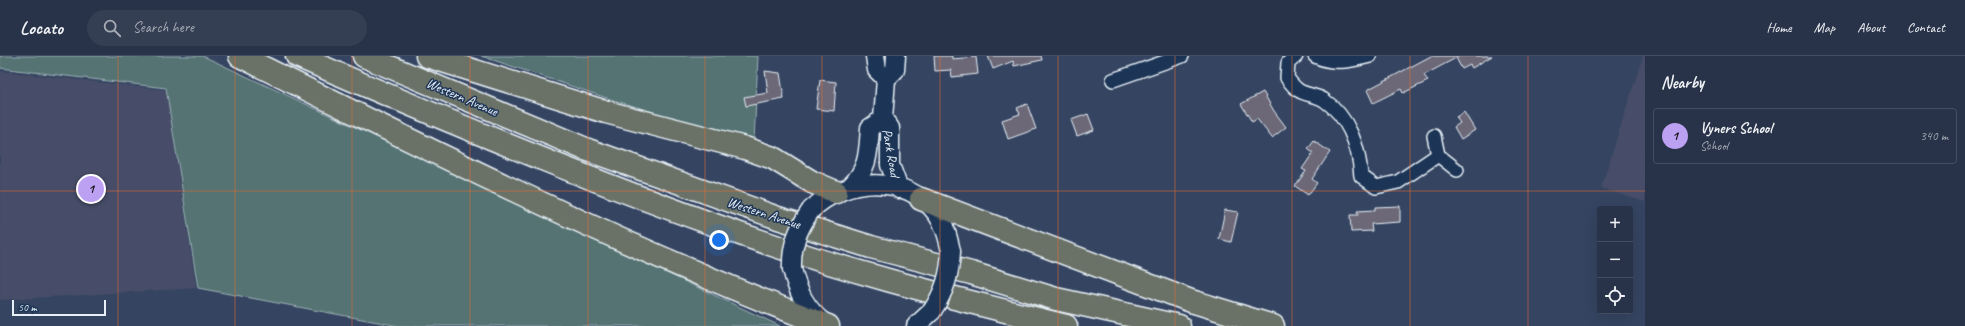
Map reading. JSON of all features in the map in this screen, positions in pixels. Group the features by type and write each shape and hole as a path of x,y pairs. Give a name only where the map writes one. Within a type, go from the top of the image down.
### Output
{"highway":[{"path":"240,56 425,148 597,228 746,293 828,326"},
{"name":"Western Avenue","path":"297,56 487,138 716,226 863,273 963,301 1066,326"},
{"name":"Western Avenue","path":"364,56 588,150 771,216 871,247 971,273 1056,299 1179,326"},
{"path":"427,56 606,112 745,148 773,158 812,182 843,190"},
{"path":"922,199 1191,301 1273,326"}],"main road":[{"name":"Park Road","path":"896,56 895,70 880,64 883,119 890,128 890,165 899,188"},
{"name":"Park Road","path":"843,190 859,179 864,170 868,157 870,128 883,119"},
{"path":"828,326 812,314 796,287 792,269 792,254 795,238 801,224 811,210 820,201 843,190 865,184 881,184 899,188 922,199 937,213 943,224 951,251 950,268 946,284 932,311 916,326"}],"street":[{"path":"1113,80 1167,59 1182,56"},
{"path":"1296,56 1288,63 1287,78 1298,90 1323,100 1341,115 1353,136 1360,159 1361,176 1376,187 1398,182 1438,155"},
{"path":"1315,56 1322,59 1346,62 1370,56"},
{"path":"1434,136 1438,155 1457,170"}],"shaded area":[{"path":"1643,56 1645,56 1645,202 1601,188"},
{"path":"0,71 166,90 196,288 0,300"}],"green space":[{"path":"0,56 203,56 780,326 399,326 198,288 166,88 0,68"},
{"path":"481,56 758,56 754,142 613,100"}],"building":[{"path":"934,56 952,56 952,59 976,57 978,74 952,77 951,70 935,71"},
{"path":"988,56 1041,56 1042,60 1014,66 1013,61 993,69"},
{"path":"1431,56 1492,56 1472,68 1470,65 1462,69 1456,58 1424,75 1428,81 1403,93 1401,89 1373,103 1367,90"},
{"path":"765,71 780,73 784,99 746,106 744,97 768,93"},
{"path":"820,80 836,82 834,111 816,109"},
{"path":"1263,92 1274,111 1286,127 1272,138 1257,119 1252,122 1241,104"},
{"path":"1027,104 1036,129 1008,139 1002,120 1020,114 1017,108"},
{"path":"1464,112 1475,130 1461,139 1454,127 1460,123 1456,117"},
{"path":"1088,114 1094,130 1077,136 1071,120"},
{"path":"1314,141 1330,152 1312,179 1317,183 1308,195 1295,186 1306,171 1302,169 1313,153 1308,149"},
{"path":"1400,206 1400,222 1371,224 1372,231 1351,232 1350,215 1358,215 1357,211 1375,210 1375,207"},
{"path":"1225,210 1238,212 1231,242 1219,239"}],"place":[{"name":"Vyners School","path":"91,189"}]}
